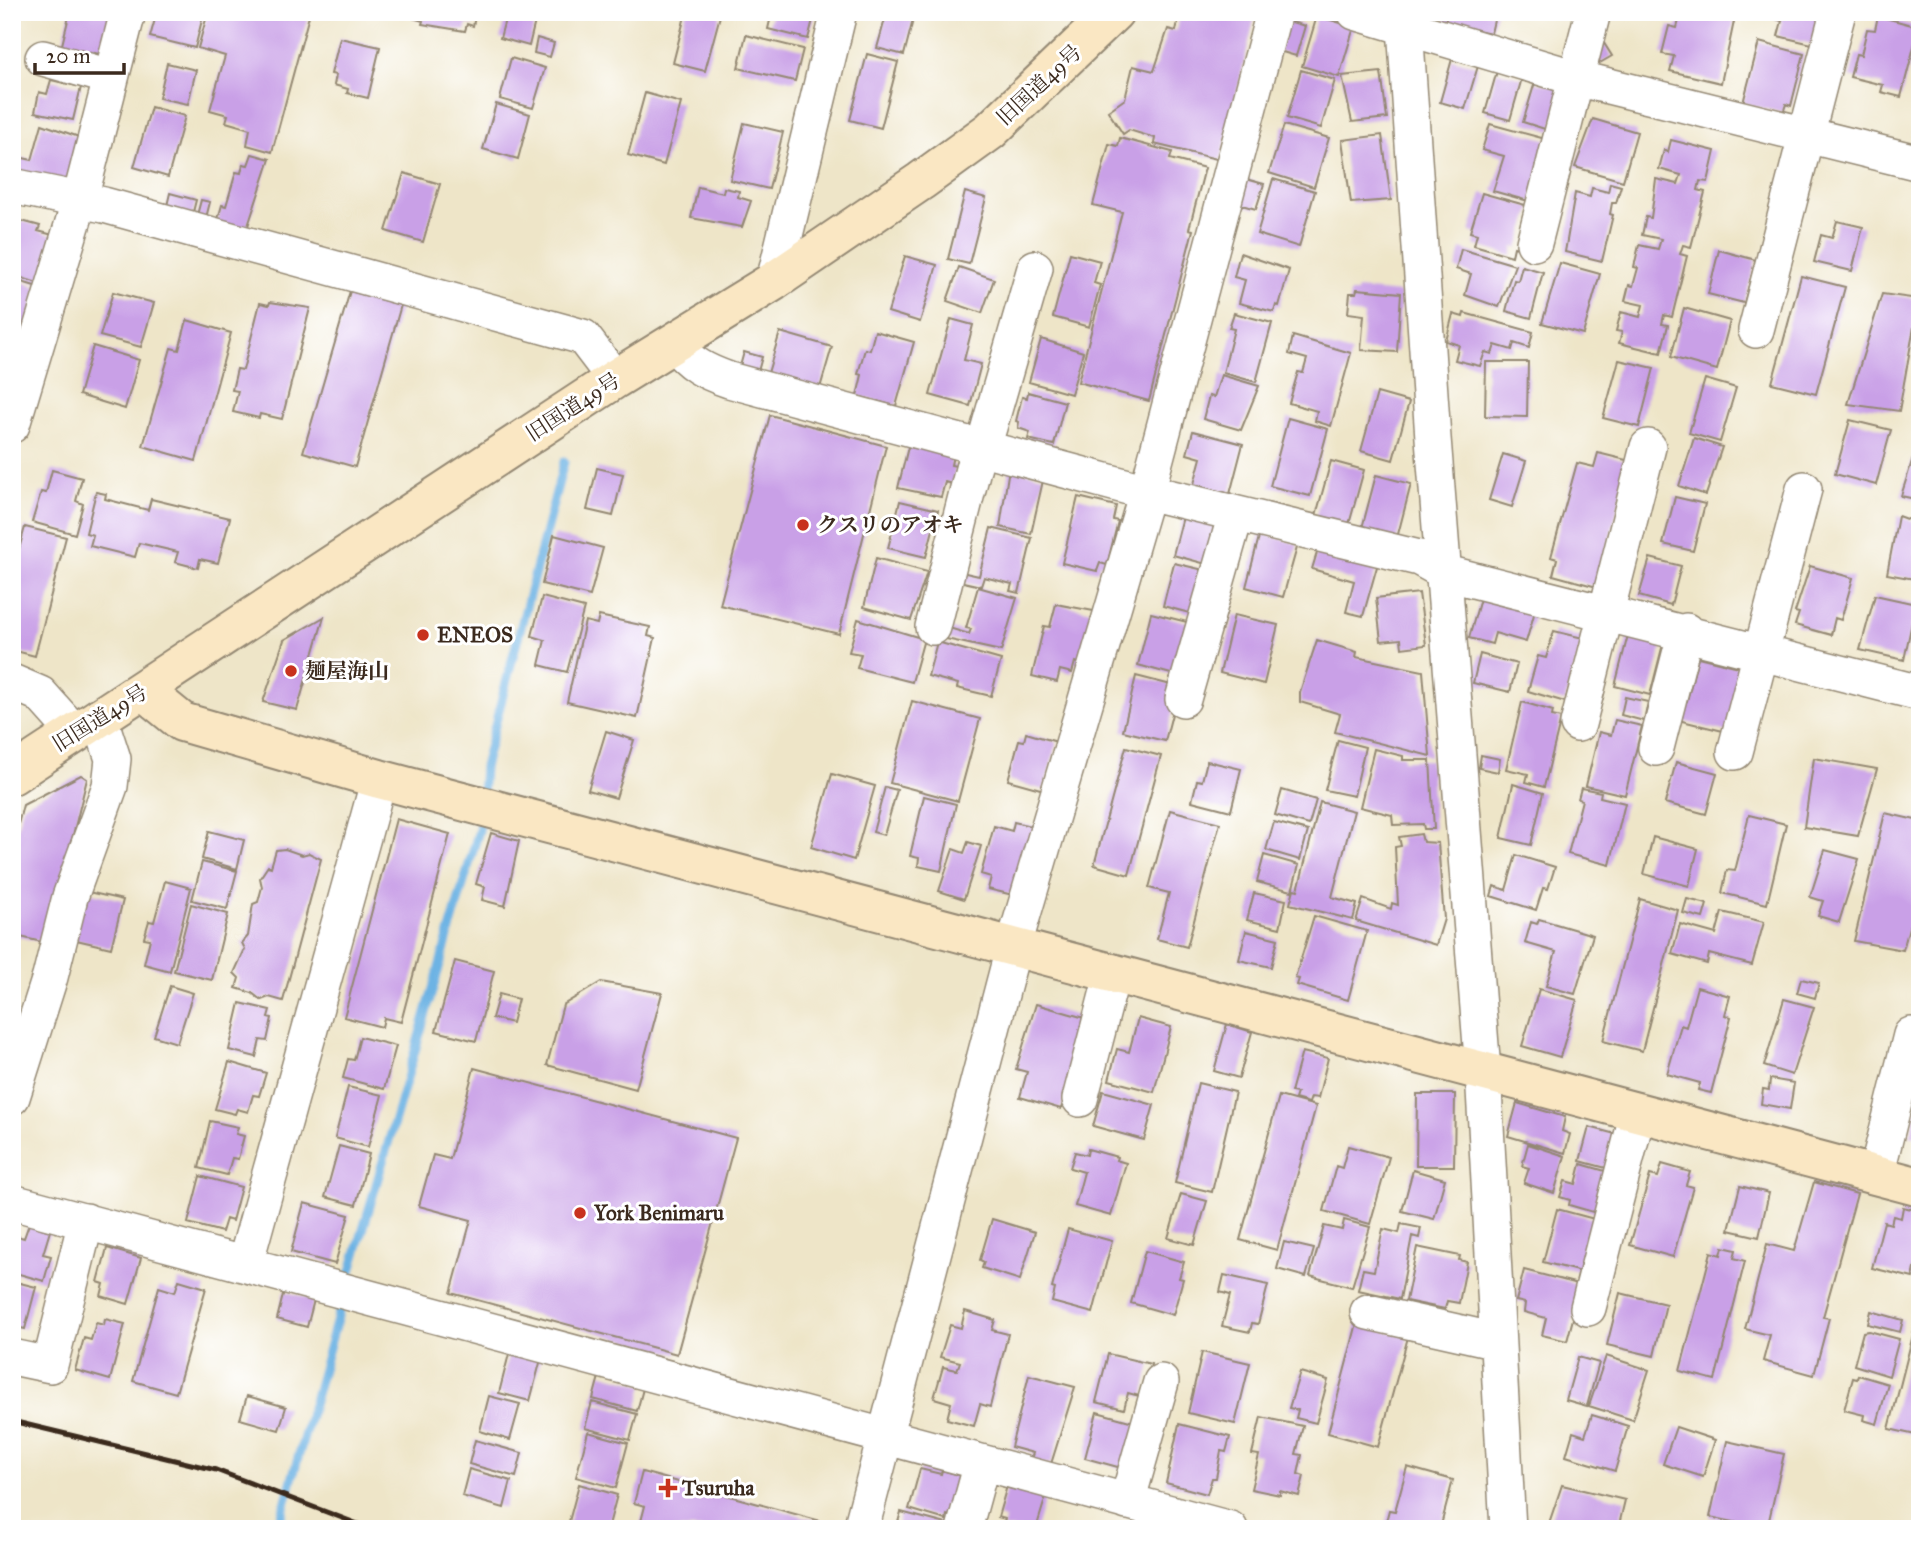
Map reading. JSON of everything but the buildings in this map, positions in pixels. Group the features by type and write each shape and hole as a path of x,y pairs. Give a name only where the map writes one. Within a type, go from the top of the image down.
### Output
{"street":[{"path":"12,425 80,199 128,12"},
{"path":"774,281 839,12"},
{"name":"旧国道49号","path":"12,775 86,724 144,691 615,379 774,281 990,131 1114,12"},
{"path":"861,1529 1014,945 1146,492 1274,12"},
{"path":"1355,12 1405,20 1576,78 1920,163"},
{"path":"1534,243 1593,12"},
{"path":"1755,330 1838,12"},
{"path":"1405,20 1433,438 1446,573 1483,1071 1508,1529"},
{"path":"43,58 110,77"},
{"path":"12,186 80,199 583,337 615,379"},
{"path":"933,627 975,461 983,448 1035,268"},
{"path":"675,344 684,358 729,380 1146,492 1419,558 1446,573 1686,631 1920,693"},
{"path":"1578,724 1648,447"},
{"path":"1735,752 1804,489"},
{"path":"1183,699 1236,514"},
{"path":"1656,748 1686,631"},
{"path":"12,682 40,694 86,724 113,759 110,786 69,897 50,977 12,1097"},
{"path":"144,691 182,722 379,779 1920,1187"},
{"path":"245,1264 379,779"},
{"path":"1080,1099 1113,972"},
{"path":"1876,1175 1911,1035"},
{"path":"1588,1308 1638,1112"},
{"path":"12,1202 1230,1529"},
{"path":"12,1357 50,1365 86,1221"},
{"path":"1368,1312 1497,1341"},
{"path":"1127,1502 1161,1382"},
{"path":"964,1529 982,1463"}],"waterway":[{"path":"482,796 484,767 564,462"},
{"path":"347,1285 479,830 481,814"},
{"path":"278,1529 343,1298"}],"railway":[{"path":"12,1421 216,1470 371,1529"}],"place":[{"name":"クスリのアオキ","path":"803,525"},
{"name":"ENEOS","path":"423,635"},
{"name":"麺屋海山","path":"291,671"},
{"name":"York Benimaru","path":"580,1213"},
{"name":"Tsuruha","path":"668,1488"}]}
